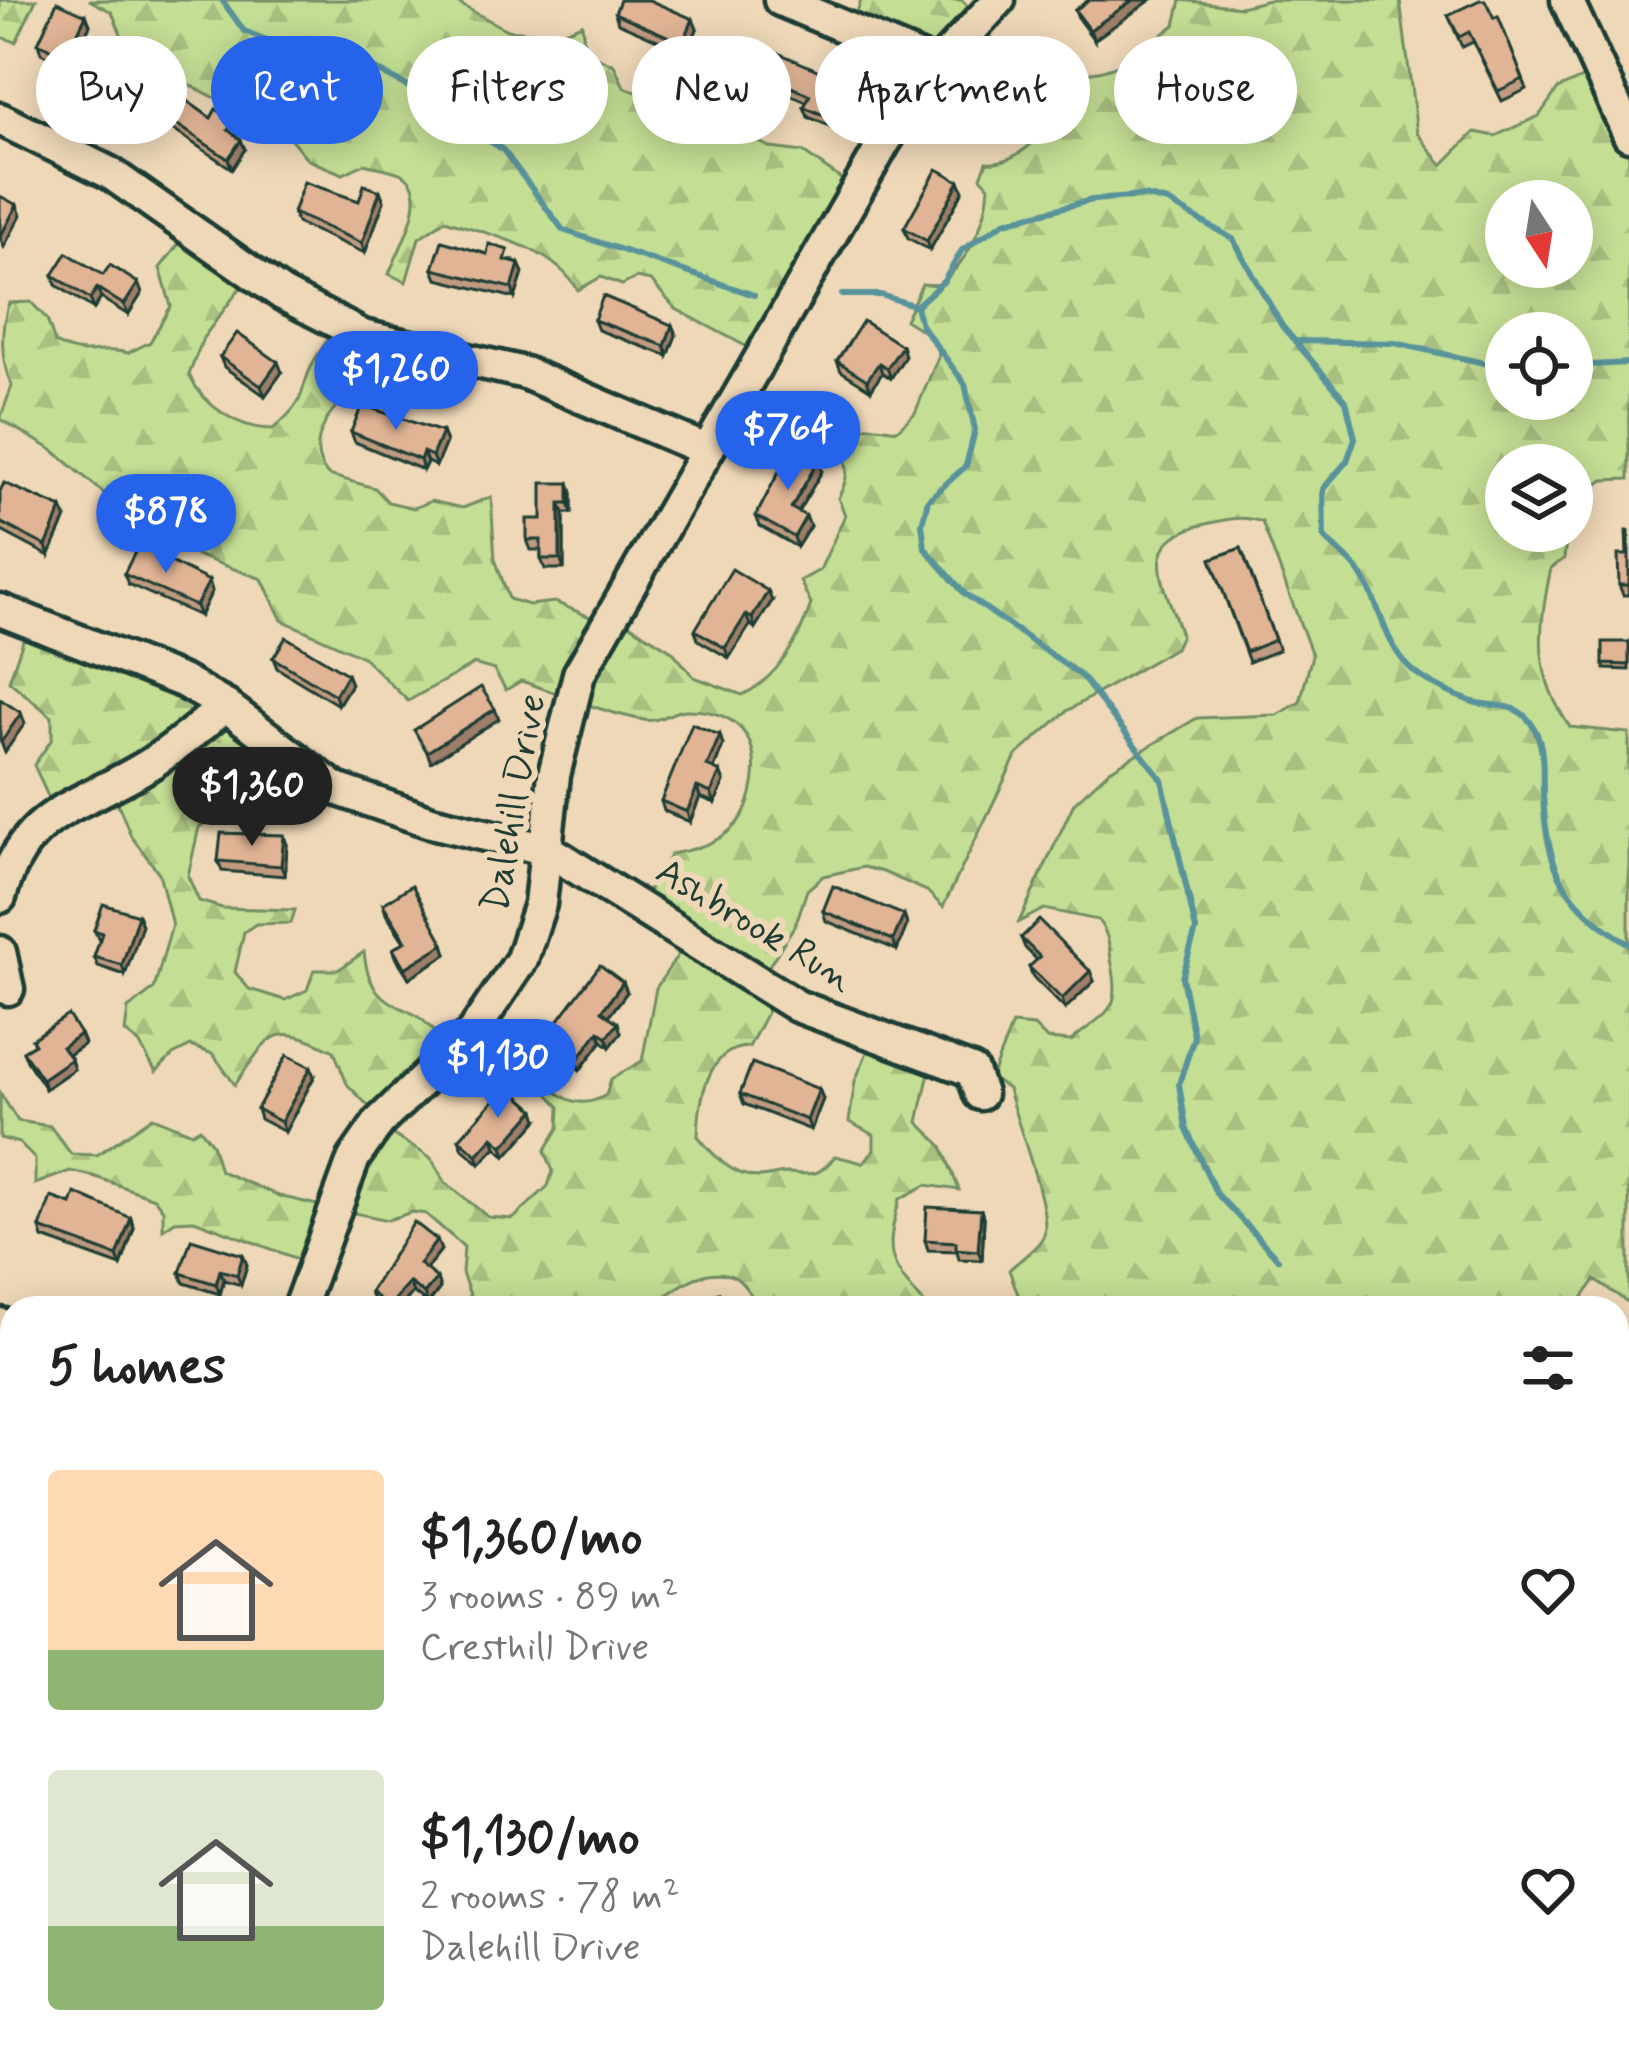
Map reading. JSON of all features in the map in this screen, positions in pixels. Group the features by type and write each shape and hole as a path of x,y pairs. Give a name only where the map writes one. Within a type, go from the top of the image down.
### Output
{"street":[{"path":"780,0 866,36"},
{"name":"Dalehill Drive","path":"965,36 999,0"},
{"path":"1567,0 1629,135"},
{"path":"0,119 110,173 282,294 363,336 525,373 706,450"},
{"name":"Dalehill Drive","path":"303,1296 354,1158 379,1122 473,1032 522,959 540,904 554,775 579,674 883,144"},
{"path":"0,610 160,670 226,706 336,789 431,822 548,850"},
{"path":"0,897 18,855 50,814 139,771 226,706"},
{"name":"Ashbrook Run","path":"548,850 797,1006 972,1071 980,1094"},
{"path":"0,952 8,989"}],"green space":[{"path":"0,0 36,0 16,42 0,37"},
{"path":"89,0 452,0 507,30 557,34 582,24 583,36 407,36 407,144 608,144 608,62 624,87 632,90 632,144 763,144 803,152 851,186 753,350 676,309 651,281 636,278 622,285 601,277 578,290 567,275 537,253 445,220 419,238 406,282 389,274 414,207 411,182 402,174 364,164 343,174 308,160 295,144 383,144 383,36 211,36 211,96 187,84 187,36 122,36 112,12"},
{"path":"861,0 962,0 975,14 957,36 894,36 855,19"},
{"path":"1181,0 1240,7 1269,0 1400,0 1417,133 1442,165 1475,132 1495,136 1539,116 1558,89 1593,73 1629,138 1629,479 1604,480 1593,488 1593,444 1485,444 1485,552 1565,552 1564,559 1551,568 1543,612 1542,651 1550,689 1570,727 1629,733 1629,1296 1619,1296 1595,1280 1584,1296 1019,1296 1009,1270 1043,1237 1043,1209 1008,1089 991,1078 1012,1024 1034,1026 1047,1039 1071,1041 1109,1009 1115,992 1108,942 1098,920 1044,909 1019,922 1074,803 1110,770 1197,718 1277,715 1300,702 1312,655 1262,522 1247,519 1206,524 1169,541 1160,566 1181,635 1175,648 1067,711 1016,756 943,907 927,891 864,867 823,876 807,890 796,923 760,980 776,995 749,1047 723,1056 708,1078 698,1136 717,1157 749,1176 809,1174 824,1168 835,1156 863,1163 874,1150 874,1135 849,1122 855,1081 872,1040 932,1059 918,1122 942,1146 959,1190 926,1185 900,1199 892,1234 893,1258 918,1296 752,1296 736,1278 713,1273 666,1296 469,1296 462,1273 464,1247 426,1214 412,1212 388,1220 335,1209 311,1264 194,1220 175,1221 163,1229 163,1210 154,1198 93,1176 70,1171 35,1184 35,1159 19,1143 0,1138 0,1093 18,1121 50,1126 71,1154 97,1155 153,1117 192,1133 200,1128 212,1144 220,1171 279,1196 334,1209 380,1127 431,1158 445,1182 488,1217 513,1219 548,1186 553,1171 545,1151 559,1128 560,1107 544,1089 509,1076 473,1038 479,1030 522,1058 562,1096 581,1102 606,1095 611,1079 642,1061 656,988 689,938 643,898 671,854 707,844 737,824 749,801 754,764 746,736 724,717 687,710 644,720 521,681 506,690 494,670 474,664 408,701 363,657 282,620 262,579 152,539 124,537 112,500 54,451 0,419 12,386 3,344 9,303 31,302 47,319 55,343 66,348 128,353 150,342 171,306 160,268 194,224 250,275 203,338 189,375 213,406 247,425 273,429 298,402 314,361 343,318 357,327 339,376 348,394 326,421 318,443 321,465 328,475 375,488 388,502 414,508 431,501 463,508 491,497 495,559 509,599 529,605 555,602 604,623 613,614 672,651 694,677 742,695 776,669 806,617 811,604 800,581 820,570 845,515 838,498 846,474 840,451 845,442 863,428 897,430 915,413 939,355 931,336 905,320 922,284 940,285 974,240 987,200 989,186 981,177 987,162 999,162 1032,144 1090,144 1090,72 1114,66 1114,144 1297,144 1297,36 1161,36 1175,25"},
{"path":"29,623 66,635 279,751 243,793 240,818 211,819 199,827 188,876 199,901 222,908 295,910 291,923 256,924 244,932 235,972 249,989 285,1000 307,990 314,970 338,970 364,952 378,991 423,1021 454,1053 377,1115 347,1084 334,1051 298,1036 286,1034 266,1043 235,1085 213,1054 191,1046 156,1072 139,1043 125,1032 128,1009 154,989 172,925 159,873 131,836 112,789 54,810 34,765 52,739 52,717 9,681"}],"building":[{"path":"620,0 649,0 693,19 686,36 667,36 615,13"},
{"path":"1089,0 1133,0 1090,30 1075,10"},
{"path":"1485,0 1494,18 1498,16 1523,79 1498,91 1469,32 1459,37 1448,15"},
{"path":"57,2 86,15 78,32 87,36 41,36"},
{"path":"791,58 815,69 815,112 804,107 810,95 791,87"},
{"path":"187,101 211,118 211,144 238,144 228,159 187,131"},
{"path":"937,169 959,181 927,241 904,228"},
{"path":"304,182 359,201 364,185 380,191 362,243 293,213"},
{"path":"0,196 17,205 0,237"},
{"path":"442,241 487,254 489,244 508,250 505,260 519,264 512,288 433,269"},
{"path":"67,253 103,275 110,265 138,283 124,305 97,288 90,299 53,275"},
{"path":"603,296 672,325 665,346 594,320"},
{"path":"863,321 902,346 887,368 879,363 867,380 837,361"},
{"path":"237,333 278,362 261,386 220,357"},
{"path":"362,405 442,432 432,456 423,452 420,460 351,432"},
{"path":"792,446 818,461 791,508 806,516 794,537 756,516"},
{"path":"4,483 62,508 46,546 0,522"},
{"path":"542,483 569,483 569,503 560,503 560,559 541,559 541,540 527,540 527,519 542,519"},
{"path":"1626,531 1629,596 1628,585 1619,585 1618,555 1627,555"},
{"path":"138,546 209,581 196,606 124,574"},
{"path":"1241,548 1275,640 1246,652 1211,559"},
{"path":"732,569 768,591 725,648 695,630"},
{"path":"286,637 347,674 335,695 273,658"},
{"path":"1603,642 1629,642 1629,665 1603,664"},
{"path":"481,687 495,709 427,752 414,730"},
{"path":"0,699 21,713 1,742 0,741"},
{"path":"692,724 720,735 707,766 720,772 711,793 697,787 687,812 661,801"},
{"path":"221,833 284,835 281,866 218,861"},
{"path":"412,885 444,944 405,968 393,949 406,941 383,904"},
{"path":"833,886 904,915 893,940 823,911"},
{"path":"103,904 138,915 122,965 94,957 102,933 94,930"},
{"path":"1039,920 1090,971 1062,999 1029,967 1040,957 1021,938"},
{"path":"600,965 623,982 602,1011 618,1023 607,1037 599,1031 577,1060 546,1037"},
{"path":"68,1015 80,1034 62,1047 71,1059 42,1079 23,1051 35,1044 32,1039"},
{"path":"287,1055 311,1067 281,1122 257,1109"},
{"path":"752,1063 819,1089 807,1120 740,1094"},
{"path":"507,1086 535,1110 503,1146 493,1137 477,1155 459,1139"},
{"path":"75,1193 131,1218 117,1256 40,1228 51,1197 71,1204"},
{"path":"927,1207 981,1210 978,1251 956,1249 956,1242 925,1240"},
{"path":"414,1222 437,1240 419,1264 437,1278 424,1294 409,1282 398,1296 370,1292"},
{"path":"191,1239 243,1255 237,1275 220,1270 216,1284 180,1273"}],"waterway":[{"path":"222,0 244,31 297,52 375,69 420,93 503,150 563,230 754,295"},
{"path":"842,295 881,295 916,306 944,281 962,250 1005,222 1092,200 1144,196 1168,202 1233,239 1282,326 1346,401 1355,438 1347,461 1323,489 1324,537 1365,580 1392,643 1408,666 1447,692 1512,708 1531,723 1541,748 1545,820 1555,864 1574,899 1629,944"},
{"path":"916,306 921,325 965,384 975,430 966,466 928,500 922,524 925,548 965,594 1081,676 1162,780 1196,930 1182,977 1194,1037 1179,1084 1186,1128 1216,1193 1278,1259"},
{"path":"1298,341 1395,343 1485,363"},
{"path":"1593,365 1629,363"}]}
